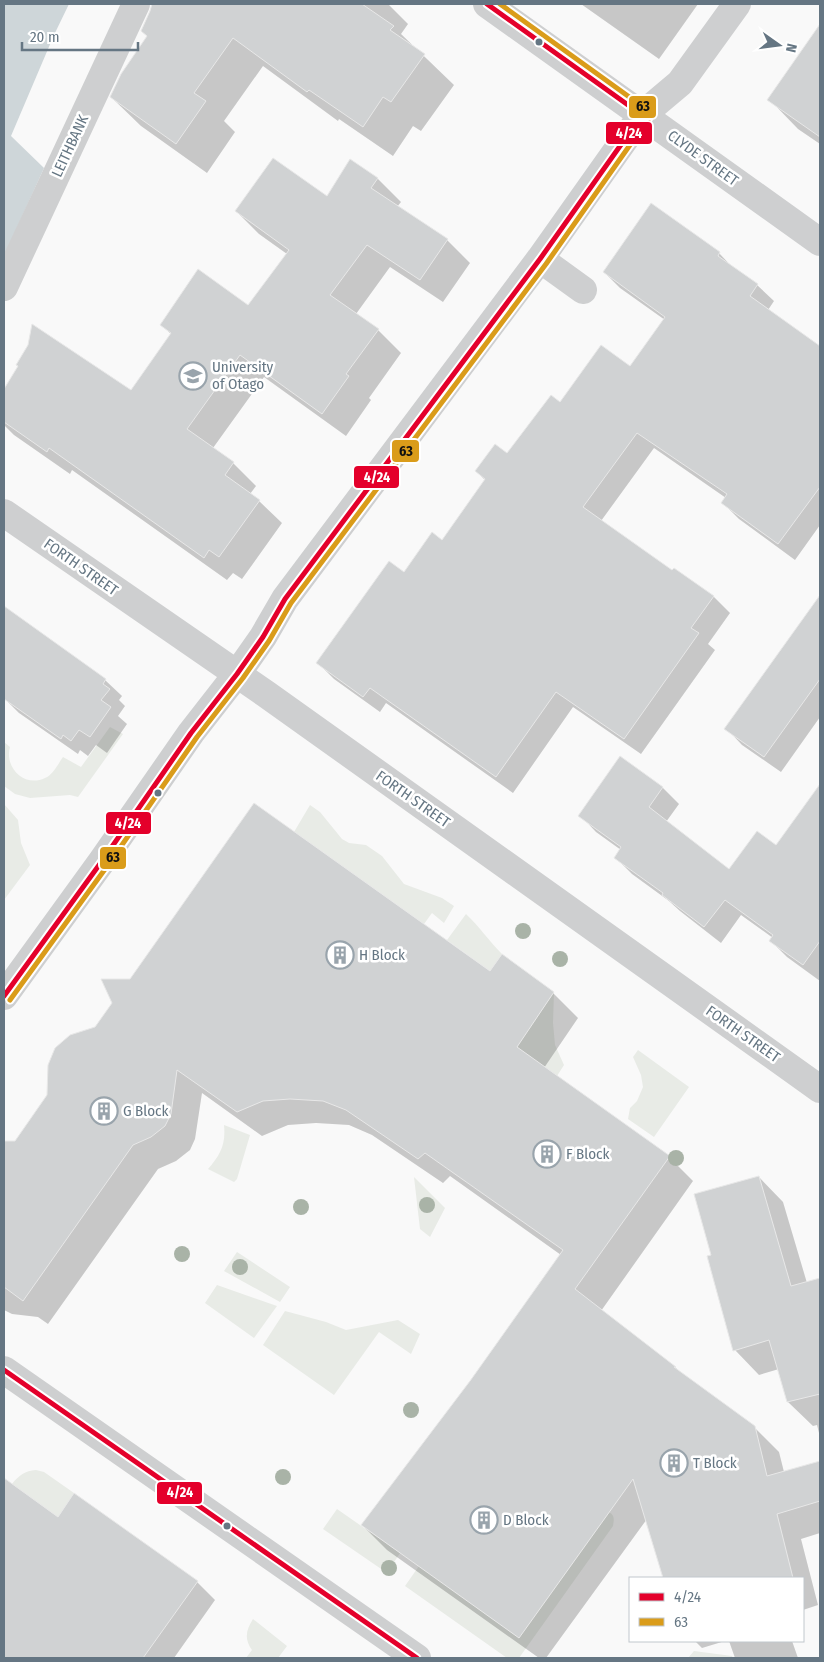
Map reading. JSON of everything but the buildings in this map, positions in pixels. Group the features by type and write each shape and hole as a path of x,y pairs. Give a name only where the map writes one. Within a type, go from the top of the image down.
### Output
{"street":[{"name":"LEITHBANK","path":"4,288 136,4"},
{"name":"CLYDE STREET","path":"487,4 820,242"},
{"path":"4,996 191,734 237,674 263,637 285,599 540,258 642,115 680,83 736,4"},
{"path":"540,258 583,290"},
{"name":"FORTH STREET","path":"4,513 237,674 820,1089"},
{"path":"4,1370 417,1658"}],"shaded area":[{"path":"4,4 69,4 11,136 44,168 4,256"},
{"path":"110,727 123,734 78,797 70,795 30,798 15,794 4,786 4,742 10,747 10,762 17,774 23,778 37,780 45,778 50,774 63,757 81,767"},
{"path":"4,804 18,820 21,843 30,865 4,900"},
{"path":"310,805 320,812 342,839 349,843 366,845 382,856 404,884 442,898 454,906 444,923 432,913 424,924 294,832"},
{"path":"466,914 502,954 490,971 447,940"},
{"path":"554,992 553,1023 555,1045 564,1065 557,1076 517,1047"},
{"path":"638,1050 689,1087 654,1137 628,1119 630,1108 637,1101 643,1087 641,1075 633,1057"},
{"path":"224,1125 250,1135 237,1179 234,1182 208,1169 216,1159 223,1144"},
{"path":"414,1177 445,1208 430,1237 420,1229"},
{"path":"237,1252 290,1287 280,1302 224,1271"},
{"path":"217,1285 277,1306 254,1338 205,1303"},
{"path":"285,1311 326,1322 346,1330 398,1320 420,1334 411,1354 379,1332 334,1395 263,1345"},
{"path":"36,1470 44,1472 74,1493 58,1517 12,1484 22,1474"},
{"path":"337,1509 400,1553 387,1573 323,1529"},
{"path":"609,1512 614,1518 613,1526 519,1658 507,1658 405,1586 419,1566 519,1638"},
{"path":"253,1619 287,1646 278,1658 246,1658 252,1650 247,1635"},
{"path":"694,1651 732,1656 733,1658 688,1658"}],"transit line":[{"name":"4/24","path":"4,996 102,861 191,733 237,674 263,637 285,599 540,259 642,115 487,4"},
{"name":"63","path":"10,1000 108,865 197,737 243,678 269,641 291,603 546,264 649,118 649,113 646,109 500,4"},
{"name":"4/24","path":"4,1370 417,1658"}],"place":[{"name":"University of Otago","path":"193,376"},
{"name":"H Block","path":"340,955"},
{"name":"G Block","path":"104,1111"},
{"name":"F Block","path":"547,1154"},
{"name":"T Block","path":"674,1463"},
{"name":"D Block","path":"484,1520"}]}
